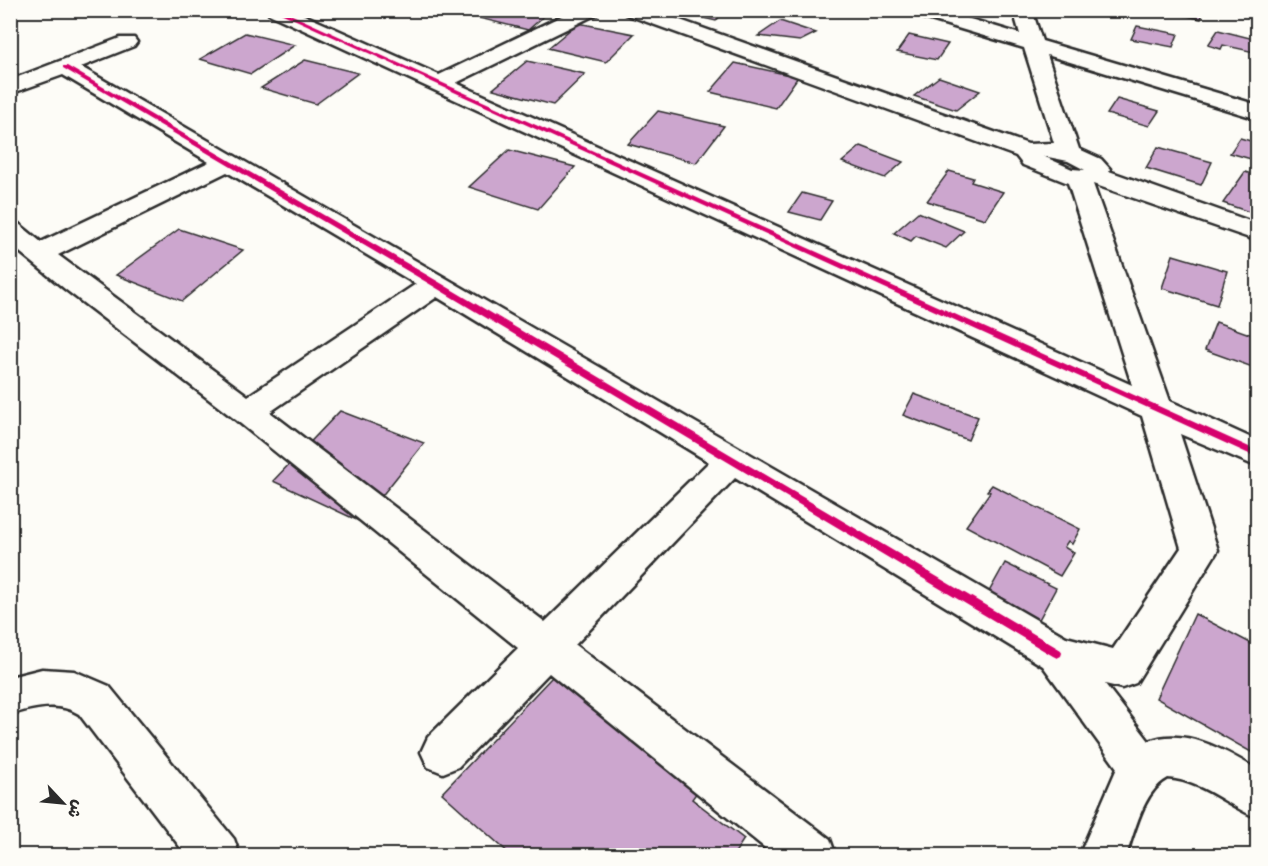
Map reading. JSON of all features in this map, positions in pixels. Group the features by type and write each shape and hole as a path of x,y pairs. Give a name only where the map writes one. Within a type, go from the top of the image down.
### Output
{"street":[{"path":"276,10 1257,455"},
{"path":"438,84 590,10"},
{"path":"632,10 1029,152 1040,148 1082,169 1257,233"},
{"path":"918,10 1257,112"},
{"path":"65,67 436,284 1057,653 1122,670 1200,550 1082,169 1033,46 1022,10"},
{"path":"10,88 127,42"},
{"path":"40,253 226,163"},
{"path":"10,230 75,283 247,412 813,855"},
{"path":"247,412 436,284"},
{"path":"443,752 732,460"},
{"path":"1057,653 1143,768"},
{"path":"10,696 38,688 54,687 83,692 94,700 217,855"},
{"path":"1102,855 1134,780 1143,768 1156,760 1172,757 1192,759 1213,767 1257,796"}],"building":[{"path":"484,10 551,10 528,30 475,17"},
{"path":"670,10 725,10 716,21"},
{"path":"1160,10 1204,10 1201,19"},
{"path":"780,21 816,33 800,41 758,36"},
{"path":"578,23 634,34 606,62 548,48"},
{"path":"1137,26 1178,34 1173,47 1131,39"},
{"path":"1218,30 1258,40 1258,45 1254,52 1223,45 1221,49 1208,45"},
{"path":"245,33 295,45 251,74 200,59"},
{"path":"909,35 948,44 937,60 897,52"},
{"path":"305,60 358,73 316,104 261,88"},
{"path":"527,61 585,74 553,105 493,89"},
{"path":"735,63 798,77 776,108 710,92"},
{"path":"939,77 980,91 956,110 914,96"},
{"path":"1117,99 1159,111 1149,126 1107,114"},
{"path":"658,111 724,126 696,163 628,144"},
{"path":"1240,138 1258,143 1258,161 1230,153"},
{"path":"861,146 903,162 885,178 842,162"},
{"path":"1158,147 1212,162 1201,185 1146,168"},
{"path":"509,150 575,167 538,209 469,187"},
{"path":"949,171 973,178 971,182 1003,192 985,219 927,201"},
{"path":"1245,172 1258,176 1258,215 1223,203"},
{"path":"802,193 832,201 820,220 789,212"},
{"path":"918,212 964,231 946,248 916,236 911,241 894,233"},
{"path":"179,229 243,250 182,301 116,275"},
{"path":"1173,255 1227,271 1217,305 1162,288"},
{"path":"1216,322 1258,337 1258,369 1205,350"},
{"path":"914,394 978,417 968,440 903,415"},
{"path":"340,411 424,443 361,522 273,481"},
{"path":"992,485 1080,529 1072,544 1068,541 1064,547 1074,553 1060,576 966,526 990,492 987,491"},
{"path":"1005,563 1056,588 1036,625 985,599"},
{"path":"1195,614 1258,647 1258,756 1156,698"},
{"path":"552,677 700,788 692,799 744,839 733,856 512,856 442,793"}],"cycle path":[{"path":"276,10 1258,455"},
{"path":"65,67 436,284 1057,653"}]}
